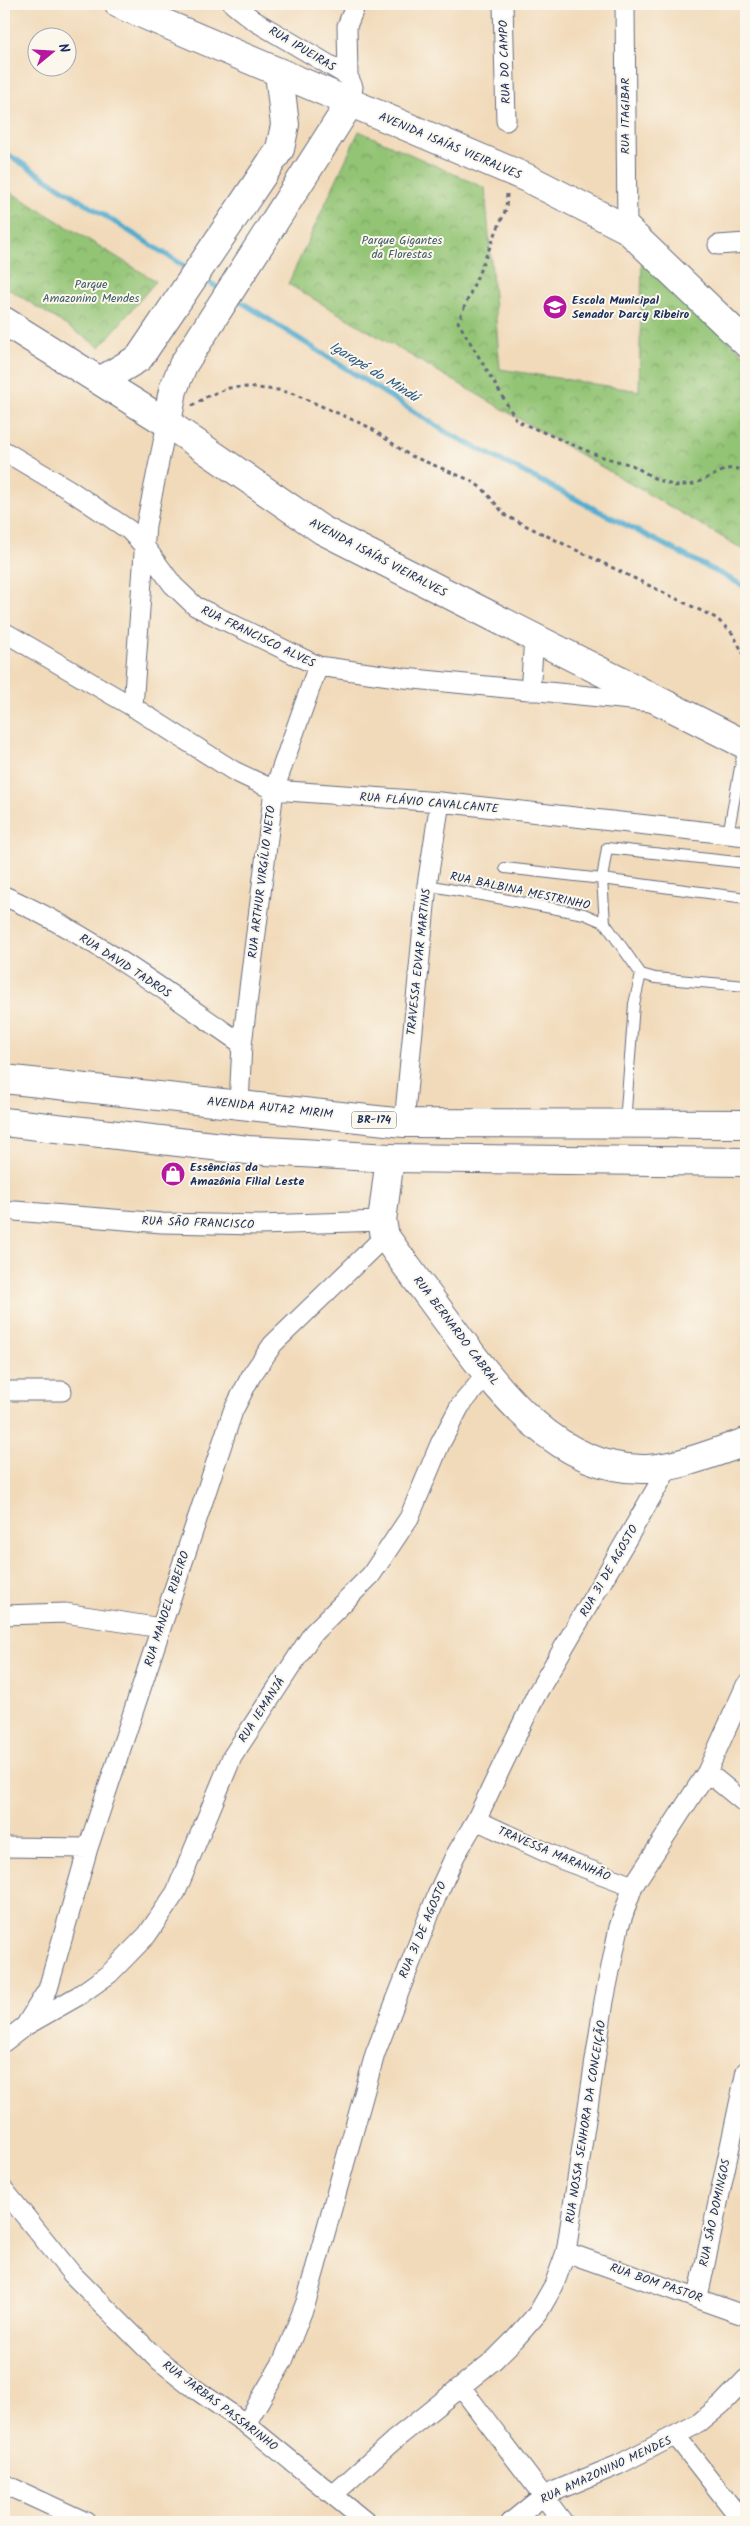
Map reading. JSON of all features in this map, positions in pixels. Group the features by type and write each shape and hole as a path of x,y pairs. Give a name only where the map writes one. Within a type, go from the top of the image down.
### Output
{"main road":[{"name":"AVENIDA ISAÍAS VIEIRALVES","path":"119,4 527,178 627,229 746,343"},
{"path":"100,381 139,358 280,148 286,125 279,73"},
{"path":"167,423 173,390 183,365 274,226 350,103"},
{"name":"AVENIDA ISAÍAS VIEIRALVES","path":"4,321 167,423 322,530 745,745"},
{"name":"AVENIDA AUTAZ MIRIM","path":"4,1079 404,1123 746,1124"},
{"path":"4,1122 248,1150 390,1158 746,1162"},
{"path":"383,1228 390,1158"},
{"name":"RUA BERNARDO CABRAL","path":"383,1228 486,1374 520,1410 572,1450 601,1463 647,1468 670,1465 746,1442"}],"street":[{"name":"RUA IPUEIRAS","path":"233,4 253,20 348,76 353,88 350,103"},
{"path":"348,76 347,26 356,4"},
{"name":"RUA DO CAMPO","path":"503,4 506,121"},
{"name":"RUA ITAGIBAR","path":"625,4 627,229"},
{"path":"718,245 746,243"},
{"path":"133,706 146,525 167,423"},
{"name":"RUA FRANCISCO ALVES","path":"4,451 68,489 123,526 145,547 172,585 195,606 318,666 351,672 658,702"},
{"name":"RUA FLÁVIO CAVALCANTE","path":"4,632 133,706 234,771 274,790 440,802 737,835"},
{"path":"530,690 534,639"},
{"name":"RUA ARTHUR VIRGÍLIO NETO","path":"239,1104 242,1044 274,790 318,666"},
{"name":"TRAVESSA EDVAR MARTINS","path":"404,1123 427,885 440,802"},
{"name":"RUA DAVID TADROS","path":"4,896 60,924 141,975 242,1044"},
{"name":"RUA SÃO FRANCISCO","path":"15,1211 162,1223 383,1228"},
{"name":"RUA MANOEL RIBEIRO","path":"25,2026 48,1989 88,1848 233,1411 251,1376 273,1344 383,1228"},
{"name":"RUA IEMANJÁ","path":"25,2026 78,1996 109,1974 147,1935 176,1892 232,1757 314,1633 371,1575 410,1518 440,1444 460,1406 486,1374"},
{"path":"4,1391 62,1391"},
{"name":"RUA 31 DE AGOSTO","path":"246,2424 283,2362 306,2302 375,2054 437,1895 455,1856 476,1820 536,1695 670,1465"},
{"path":"4,1615 65,1614 161,1628"},
{"name":"RUA NOSSA SENHORA DA CONCEIÇÃO","path":"334,2494 393,2440 494,2360 538,2313 554,2285 566,2252 604,2000 619,1927 633,1886 707,1772 746,1685"},
{"path":"707,1772 746,1804"},
{"name":"TRAVESSA MARANHÃO","path":"476,1820 563,1860 633,1886"},
{"path":"4,1847 88,1848"},
{"path":"4,2042 25,2026"},
{"name":"RUA SÃO DOMINGOS","path":"698,2297 746,2071"},
{"name":"RUA JARBAS PASSARINHO","path":"4,2190 72,2274 155,2357 198,2391 246,2424 366,2522"},
{"name":"RUA BOM PASTOR","path":"566,2252 698,2297 746,2316"},
{"name":"RUA AMAZONINO MENDES","path":"511,2522 543,2496 618,2465 676,2436 722,2404 746,2379"},
{"path":"461,2387 563,2522"},
{"path":"676,2436 743,2522"},
{"path":"4,2484 86,2522"}],"lane":[{"path":"737,835 745,745"},
{"path":"604,924 602,879 607,848 746,863"},
{"path":"505,868 746,898"},
{"name":"RUA BALBINA MESTRINHO","path":"427,885 584,914 604,924 640,974"},
{"path":"625,1123 634,1004 640,974 655,978 746,986"}],"path":[{"path":"504,188 507,199 506,210 458,322 517,421 599,456 632,464 656,479 675,486 694,484 727,469 734,468 746,473"},
{"path":"167,423 208,396 229,388 246,387 278,390 309,400 369,427 409,455 470,480 483,490 506,516 716,618 733,634 744,655 745,745"}],"green space":[{"name":"Parque Gigantes da Florestas","path":"359,131 485,188 500,369 639,391 642,260 746,356 746,551 288,284"},
{"name":"Parque Amazonino Mendes","path":"4,188 156,281 100,347 4,286"}],"waterway":[{"name":"Igarapé do Mindú","path":"4,152 189,269"},
{"name":"Igarapé do Mindú","path":"201,277 223,291"},
{"name":"Igarapé do Mindú","path":"235,298 446,432 746,587"}],"place":[{"name":"Escola Municipal Senador Darcy Ribeiro","path":"555,307"},
{"name":"Essências da Amazônia Filial Leste","path":"173,1174"}]}
